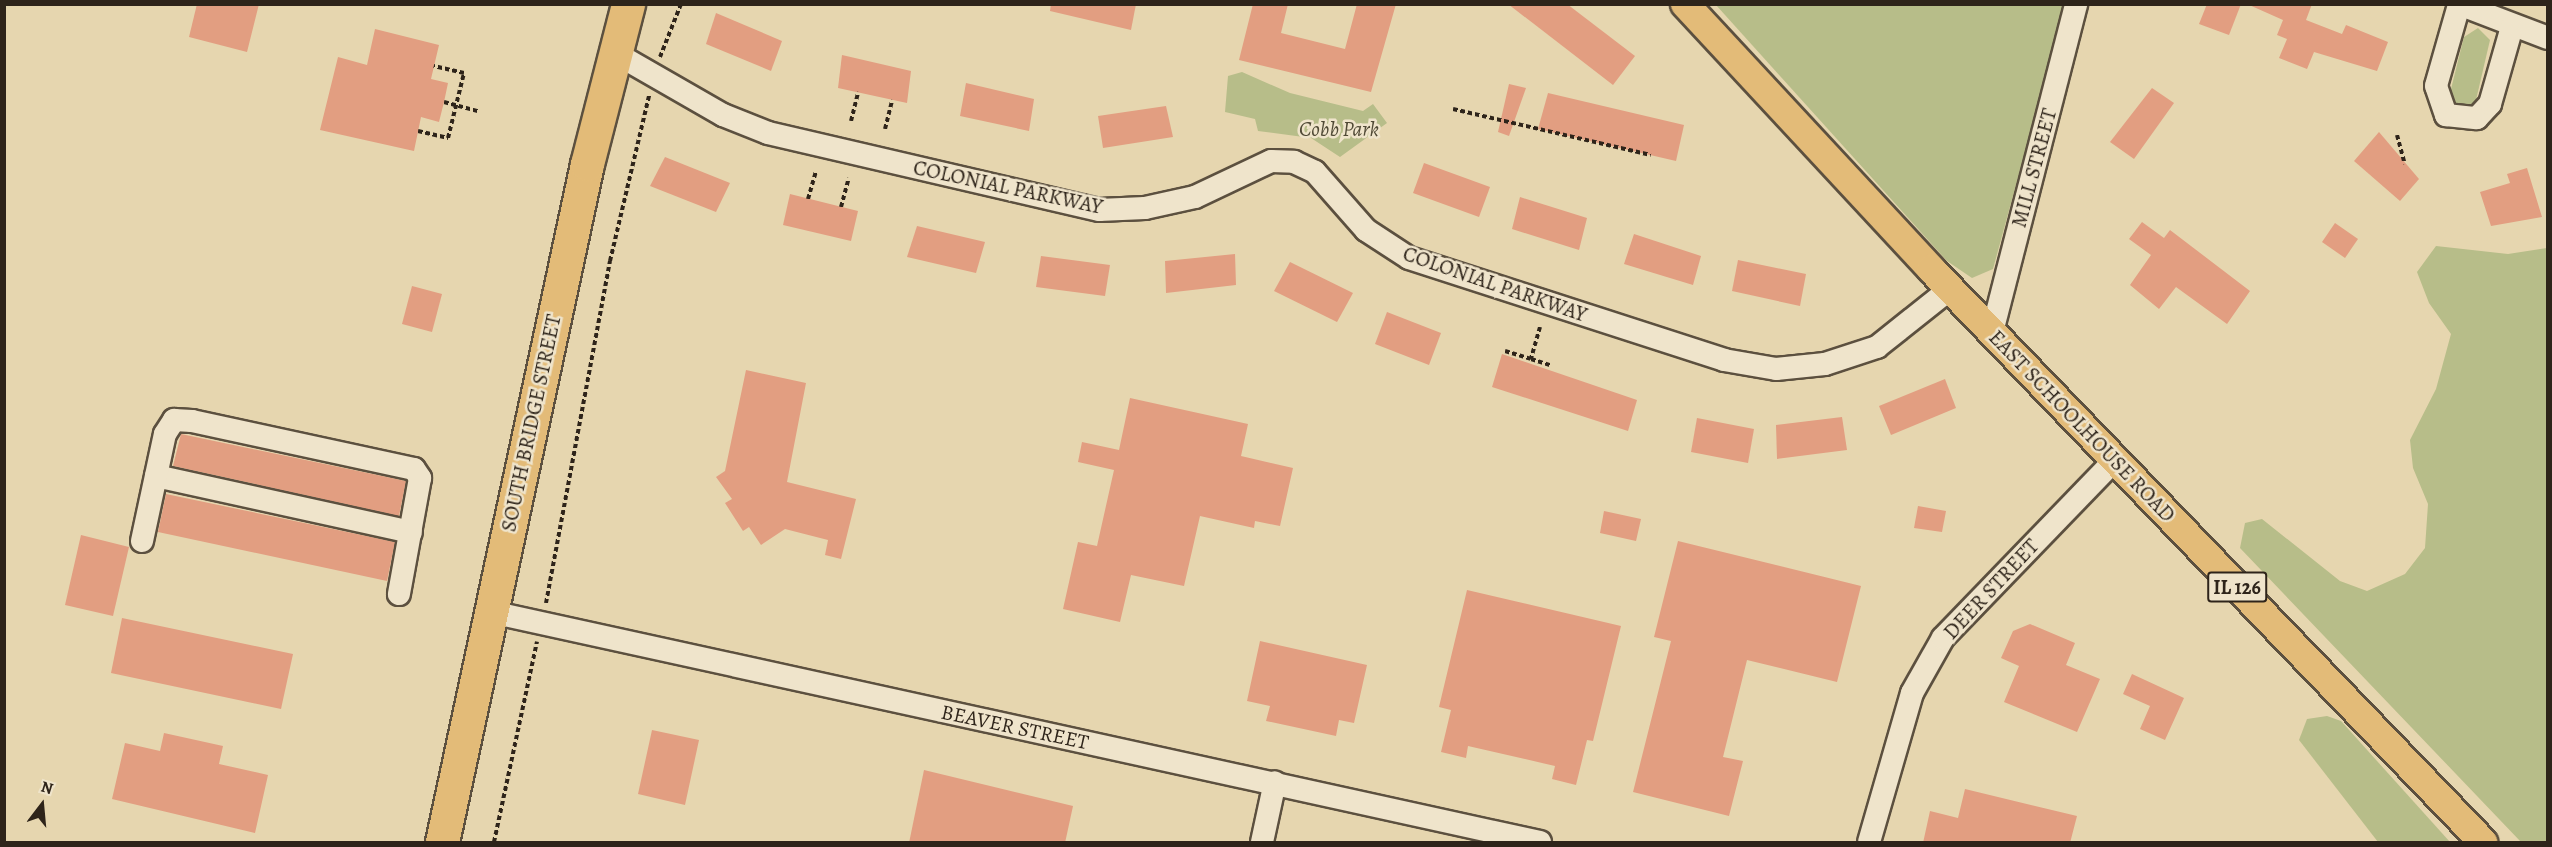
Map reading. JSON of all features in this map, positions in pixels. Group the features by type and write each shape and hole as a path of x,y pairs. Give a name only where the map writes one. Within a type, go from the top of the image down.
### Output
{"highway":[{"name":"SOUTH BRIDGE STREET","path":"442,843 491,612 615,53 628,4"}],"main road":[{"name":"EAST SCHOOLHOUSE ROAD","path":"1685,4 1950,289 2483,843"}],"street":[{"name":"MILL STREET","path":"1992,332 2076,4"},
{"path":"2512,27 2490,104 2477,118 2446,115 2436,87 2459,5 2512,27 2547,38"},
{"name":"COLONIAL PARKWAY","path":"615,53 723,115 768,133 1099,210 1145,208 1195,197 1271,161 1294,162 1315,172 1366,230 1409,258 1724,360 1776,369 1857,354 1877,347 1950,289"},
{"path":"142,541 165,434 174,420 414,469 420,478 399,594"},
{"name":"DEER STREET","path":"1869,843 1912,693 1943,638 2115,460"},
{"path":"156,476 411,532"},
{"name":"BEAVER STREET","path":"491,612 1275,782 1540,843"},
{"path":"1262,843 1275,782"}],"path":[{"path":"661,54 681,4"},
{"path":"418,131 448,138 456,106 464,73 434,66"},
{"path":"851,121 858,92"},
{"path":"885,129 892,100"},
{"path":"444,102 478,111"},
{"path":"546,602 610,261 648,103"},
{"path":"1453,109 1652,155"},
{"path":"2397,135 2405,164"},
{"path":"809,198 816,171"},
{"path":"842,206 849,178"},
{"path":"1533,360 1540,327"},
{"path":"1505,351 1550,365"},
{"path":"494,843 534,656"}],"green space":[{"path":"1716,5 2065,5 1993,269 1972,278 1947,261"},
{"path":"2478,28 2490,40 2476,100 2470,107 2454,105 2450,93 2464,37"},
{"name":"Cobb Park","path":"1242,72 1290,93 1363,111 1373,104 1387,123 1340,157 1311,138 1258,131 1255,119 1225,112 1228,76"},
{"path":"2436,246 2508,254 2547,248 2547,842 2521,842 2240,548 2245,523 2262,519 2340,581 2367,591 2405,574 2425,548 2428,504 2413,468 2410,440 2436,389 2451,334 2429,303 2417,272"},
{"path":"2327,716 2341,721 2450,842 2378,842 2299,740 2307,719"}],"building":[{"path":"197,4 259,4 247,52 189,37"},
{"path":"1051,4 1136,4 1131,30 1050,11"},
{"path":"1253,4 1288,4 1281,33 1345,49 1357,4 1396,4 1371,92 1239,60"},
{"path":"1508,4 1567,4 1635,56 1613,85"},
{"path":"2207,4 2241,4 2229,35 2199,24"},
{"path":"2247,4 2312,4 2306,20 2342,34 2346,25 2388,42 2377,71 2314,52 2307,69 2279,58 2287,39 2277,35 2283,20"},
{"path":"716,13 782,41 771,71 706,44"},
{"path":"375,29 439,45 431,79 448,83 444,102 439,122 421,117 414,151 320,130 338,57 367,65"},
{"path":"842,55 911,71 907,103 838,88"},
{"path":"966,83 1034,99 1029,131 960,116"},
{"path":"1509,84 1526,88 1509,136 1498,132"},
{"path":"2152,88 2174,103 2134,159 2110,142"},
{"path":"1548,93 1684,125 1676,161 1538,129"},
{"path":"1166,106 1173,137 1103,148 1098,116"},
{"path":"2379,132 2419,179 2400,201 2354,161"},
{"path":"665,157 730,183 716,212 650,186"},
{"path":"1424,163 1490,187 1479,217 1413,193"},
{"path":"2527,168 2542,217 2491,226 2480,192 2510,183 2507,174"},
{"path":"790,194 858,211 851,241 783,225"},
{"path":"1520,197 1587,218 1579,250 1512,229"},
{"path":"2142,222 2164,238 2170,230 2250,291 2227,324 2176,287 2159,309 2130,285 2151,255 2129,239"},
{"path":"2335,223 2358,239 2345,258 2322,242"},
{"path":"917,226 985,242 976,273 907,257"},
{"path":"1634,234 1701,256 1693,285 1624,264"},
{"path":"1235,254 1236,285 1166,293 1165,261"},
{"path":"1041,256 1110,265 1105,296 1036,287"},
{"path":"1738,260 1806,274 1800,306 1732,291"},
{"path":"1290,262 1353,293 1337,322 1274,291"},
{"path":"412,286 442,294 432,332 402,324"},
{"path":"1387,312 1441,333 1429,365 1375,344"},
{"path":"1502,354 1637,400 1628,431 1492,387"},
{"path":"746,370 806,383 787,482 856,499 841,559 825,555 828,540 785,529 761,545 749,527 743,531 725,503 732,499 716,477 725,471"},
{"path":"1945,379 1956,408 1891,435 1879,406"},
{"path":"1130,398 1248,424 1241,456 1293,468 1280,526 1255,521 1254,528 1200,516 1184,586 1131,575 1120,622 1063,609 1078,542 1097,546 1114,470 1078,462 1082,442 1119,450"},
{"path":"1842,417 1847,450 1777,459 1776,425"},
{"path":"1697,418 1754,429 1748,463 1691,452"},
{"path":"181,434 406,481 399,516 173,466"},
{"path":"166,494 395,542 387,581 158,532"},
{"path":"1918,506 1946,511 1942,532 1914,528"},
{"path":"1604,511 1641,519 1636,541 1600,533"},
{"path":"81,535 129,547 113,616 65,605"},
{"path":"1678,541 1861,586 1837,682 1747,660 1723,757 1743,761 1729,816 1633,792 1671,641 1654,637"},
{"path":"1467,590 1621,626 1593,741 1587,740 1576,785 1552,779 1555,766 1468,746 1466,758 1441,752 1451,710 1439,707"},
{"path":"122,618 293,654 281,709 111,673"},
{"path":"2030,624 2075,643 2066,665 2100,679 2077,732 2004,702 2019,666 2001,658 2013,631"},
{"path":"1260,641 1367,665 1354,723 1339,720 1336,736 1266,721 1270,706 1247,701"},
{"path":"2132,674 2184,698 2165,740 2140,729 2150,706 2123,694"},
{"path":"652,730 699,740 685,805 638,794"},
{"path":"164,733 223,746 219,764 268,775 255,833 112,799 125,743 160,751"},
{"path":"924,770 1073,806 1065,843 909,843"},
{"path":"1965,789 2077,816 2070,843 1923,843 1930,811 1958,818"}]}
